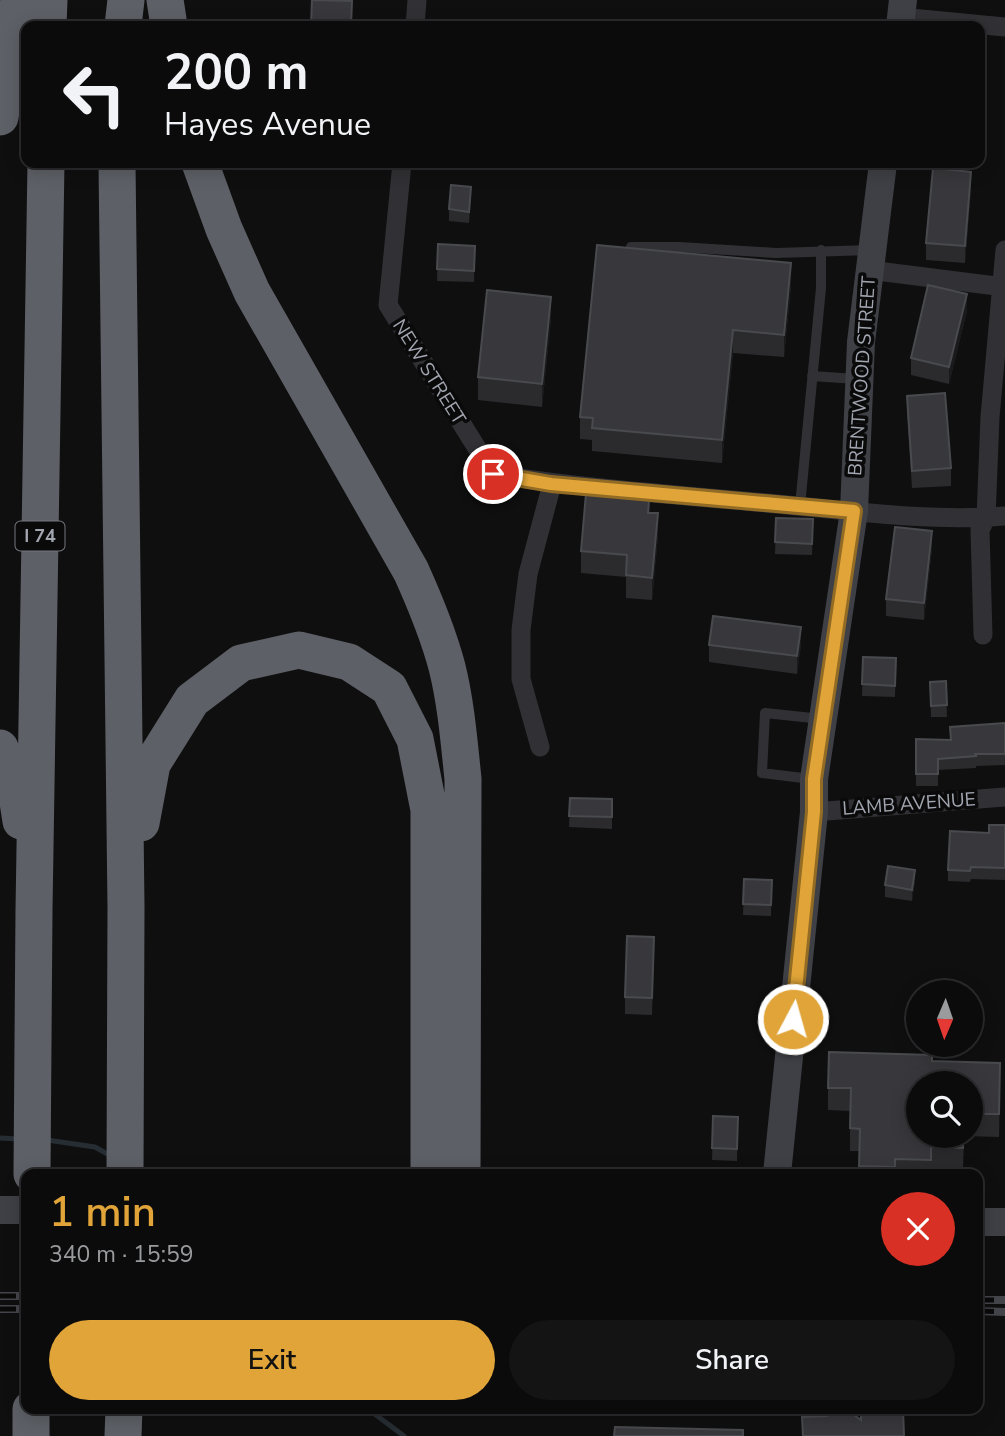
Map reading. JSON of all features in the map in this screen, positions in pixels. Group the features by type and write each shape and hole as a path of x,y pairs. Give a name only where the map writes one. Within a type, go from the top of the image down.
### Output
{"highway":[{"path":"0,117 19,0"},
{"path":"48,21 49,0"},
{"path":"124,21 126,0"},
{"path":"165,0 168,21"},
{"name":"I 74","path":"33,1169 34,910 46,168"},
{"path":"117,168 126,907 125,1169"},
{"path":"202,168 224,229 252,292 411,571 432,620 447,668 458,725 463,779 462,1169"},
{"path":"126,907 152,764 192,700 241,663 299,650 349,662 388,688 415,739 429,810 429,1169"},
{"path":"0,748 15,783 34,910"},
{"path":"31,1414 31,1436"},
{"path":"123,1436 124,1414"}],"main road":[{"name":"BRENTWOOD STREET","path":"778,1169 814,812 814,779 854,511 861,342 882,168"},
{"path":"0,1210 21,1210"},
{"path":"983,1222 1005,1222"}],"street":[{"path":"415,21 417,0"},
{"path":"902,14 957,21"},
{"path":"985,24 1005,27"},
{"name":"NEW STREET","path":"401,168 388,305 493,474 551,484 854,511 996,517"},
{"path":"983,635 980,530 996,517 990,417 1004,287 1005,250"},
{"path":"870,260 1004,287"},
{"path":"540,747 521,679 521,631 528,574 551,484"},
{"name":"LAMB AVENUE","path":"814,812 1005,797"}],"lane":[{"path":"629,260 631,247 693,247 776,253 821,250 870,260"},
{"path":"800,506 821,288 821,250"},
{"path":"812,376 860,379"},
{"path":"814,779 762,773 765,713 823,719"}],"building":[{"path":"312,0 352,1 351,21 311,21"},
{"path":"933,168 971,172 965,246 926,243"},
{"path":"451,185 471,187 469,212 449,209"},
{"path":"438,244 475,246 474,271 437,269"},
{"path":"597,245 791,263 784,335 733,330 722,440 592,428 593,418 580,417"},
{"path":"928,285 967,294 949,367 911,358"},
{"path":"487,290 551,297 542,384 478,377"},
{"path":"945,393 951,468 912,471 907,396"},
{"path":"587,482 650,487 648,513 658,513 652,578 626,575 627,555 581,551"},
{"path":"776,518 813,519 812,544 775,542"},
{"path":"895,527 932,531 924,603 886,599"},
{"path":"713,616 801,627 797,656 709,645"},
{"path":"863,657 896,658 895,686 862,684"},
{"path":"946,681 947,705 931,706 930,682"},
{"path":"1005,723 1005,754 975,754 976,756 938,759 938,774 916,774 916,739 951,740 950,727"},
{"path":"570,798 612,799 612,817 569,816"},
{"path":"989,825 1005,825 1005,868 971,867 970,871 948,870 950,831 989,833"},
{"path":"888,866 915,870 912,890 885,885"},
{"path":"744,879 772,880 771,905 743,904"},
{"path":"627,936 654,937 652,998 625,997"},
{"path":"829,1052 906,1054 906,1057 932,1057 932,1061 1000,1063 999,1114 983,1114 983,1071 906,1071 906,1148 931,1148 931,1160 895,1159 895,1167 859,1166 860,1129 850,1128 851,1088 828,1088"},
{"path":"713,1116 738,1117 737,1149 712,1148"},
{"path":"853,1414 861,1420 861,1414 903,1414 904,1436 803,1436 802,1417"},
{"path":"615,1427 743,1430 743,1436 614,1436"}],"waterway":[{"path":"0,1138 19,1139"},
{"path":"47,1140 95,1147 111,1156"},
{"path":"375,1414 404,1436"}],"railway":[{"path":"0,1296 21,1296"},
{"path":"983,1300 1005,1300"},
{"path":"0,1309 21,1309"},
{"path":"983,1311 1005,1312"}],"route":[{"path":"493,474 551,484 854,511 814,779 814,812 793,1019"}]}
